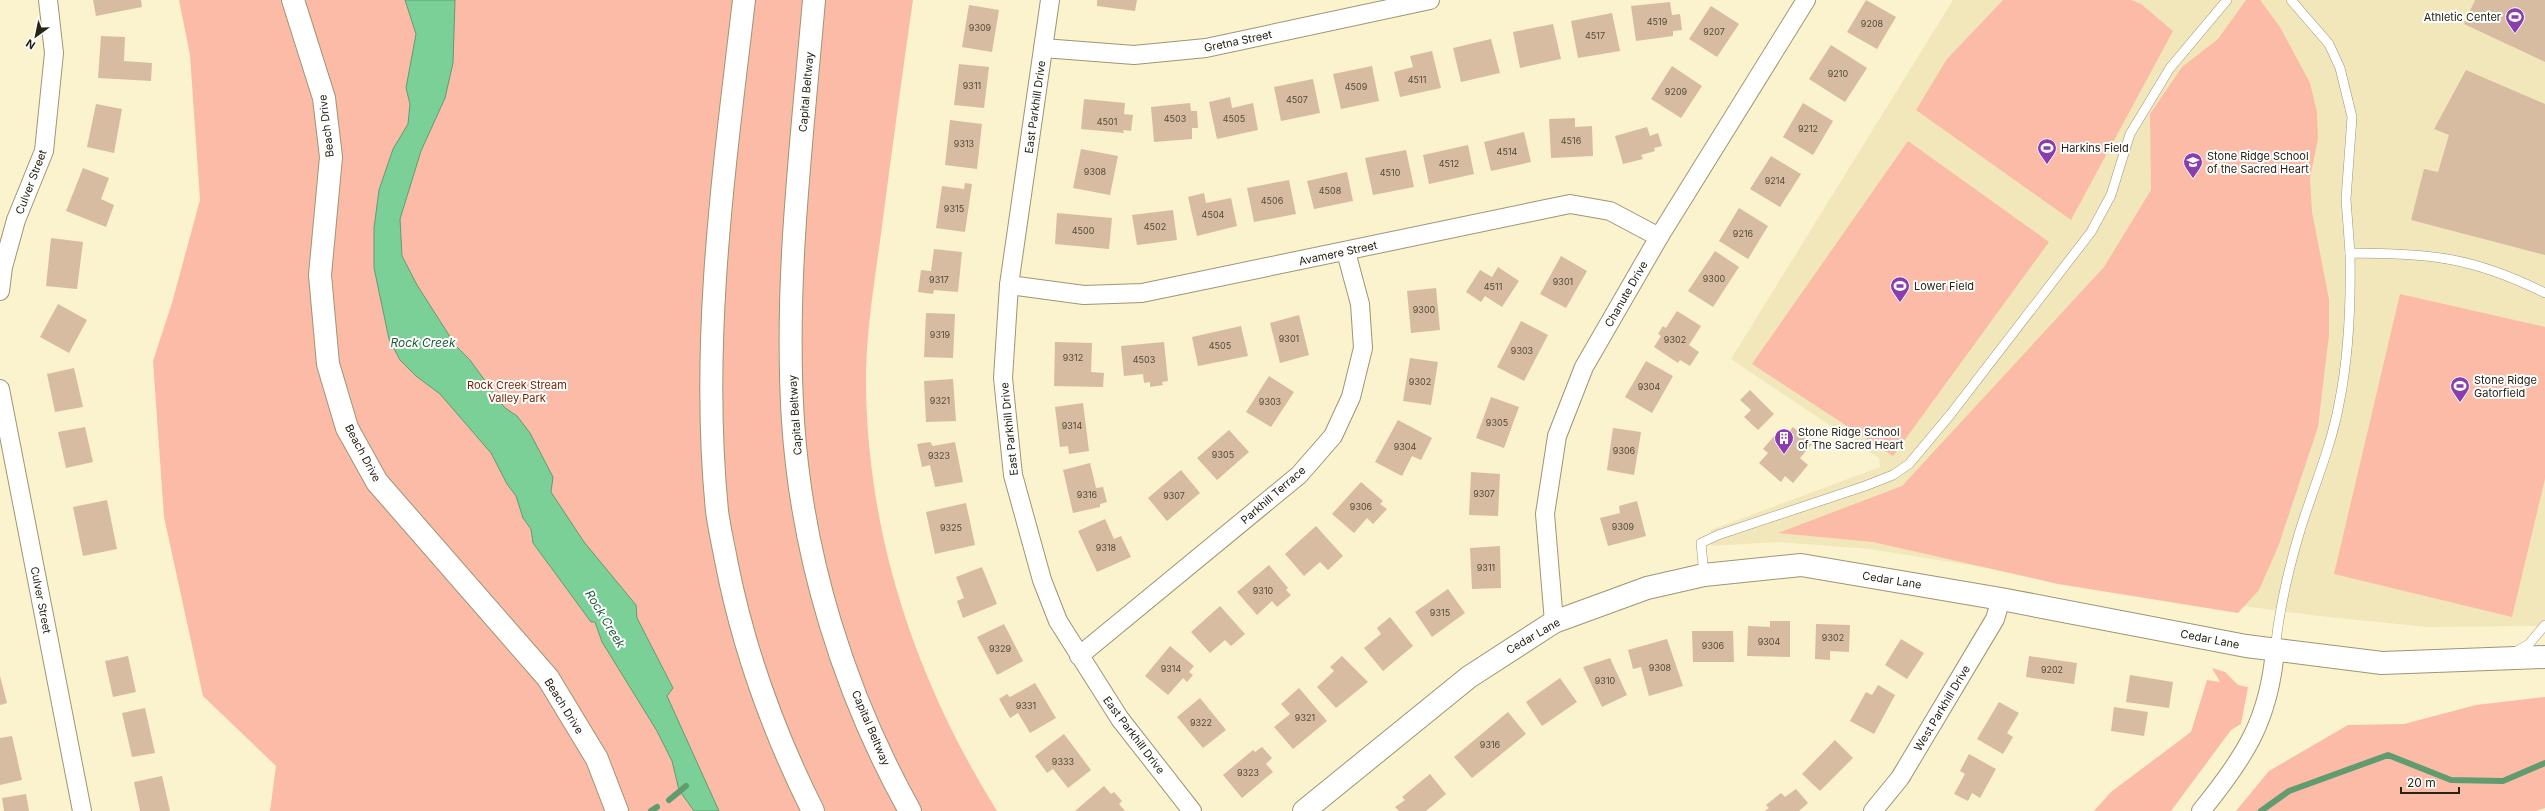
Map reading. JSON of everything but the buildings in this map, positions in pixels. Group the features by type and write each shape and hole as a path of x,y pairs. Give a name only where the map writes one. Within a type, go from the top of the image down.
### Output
{"main road":[{"name":"Beach Drive","path":"294,0 324,98 331,157 320,275 328,364 347,428 377,482 548,678 597,759 618,811"},
{"path":"744,0 718,220 711,321 711,417 717,512 734,602 759,687 788,762 813,811"},
{"name":"Capital Beltway","path":"814,0 795,226 791,330 793,422 801,488 817,578 842,660 874,736 910,811"},
{"name":"Cedar Lane","path":"1304,811 1469,677 1554,622 1647,588 1704,575 1801,565 2002,599 2238,645 2382,663 2545,657"}],"street":[{"name":"Culver Street","path":"0,291 3,267 16,220 44,151 54,53 48,0"},
{"name":"East Parkhill Drive","path":"1050,0 1009,285 1003,378 1013,475 1042,580 1058,621 1120,719 1192,811"},
{"name":"Gretna Street","path":"1043,48 1134,55 1206,48 1430,0"},
{"name":"Chanute Drive","path":"1554,622 1545,514 1557,436 1584,367 1659,237 1806,0"},
{"name":"Avamere Street","path":"1009,285 1084,295 1142,293 1346,252 1570,204 1610,211 1659,237"},
{"name":"Parkhill Terrace","path":"1079,656 1299,475 1333,436 1351,397 1363,348 1360,304 1346,252"},
{"name":"Culver Street","path":"0,389 82,811"},
{"name":"West Parkhill Drive","path":"1873,811 1900,778 1995,619 2002,599"},
{"path":"2201,811 2249,746 2265,709 2272,683 2276,650"}],"lane":[{"path":"1704,575 1701,543 1718,535 1865,486 1893,475 1909,464 1950,415 2091,232 2111,195 2130,134 2170,68 2227,0"},
{"path":"2276,650 2277,627 2299,534 2316,487 2340,404 2350,311 2350,253 2346,199 2352,118 2340,68 2329,44 2291,0"},
{"path":"2350,253 2399,253 2458,259 2502,272 2545,293"},
{"path":"2502,659 2529,644 2545,625"}],"shaded area":[{"name":"Stone Ridge School of the Sacred Heart","path":"1953,0 2545,0 2545,626 2427,627 2319,616 2153,594 1869,549 1778,542 1711,546 1711,530 1880,467 1879,458 1731,359"}],"green space":[{"name":"Rock Creek Stream Valley Park","path":"179,0 913,0 869,328 866,390 869,446 876,502 888,556 903,609 921,661 943,712 997,811 270,811 276,766 203,696 164,517 153,361 172,303 200,200 190,55"},
{"name":"Harkins Field","path":"2003,0 2131,0 2141,4 2173,31 2071,220 1916,110 1947,59"},
{"path":"2246,0 2260,0 2280,27 2310,83 2317,112 2318,139 2310,178 2312,212 2329,299 2329,335 2318,427 2278,547 2259,590 2238,613 2058,584 1873,542 1778,533 1902,486 2104,267 2151,190 2150,114 2182,67 2218,39"},
{"name":"Lower Field","path":"1908,141 2049,242 1893,456 1752,364"},
{"name":"Stone Ridge Gatorfield","path":"2400,294 2545,327 2545,479 2512,617 2334,574"},
{"path":"2212,668 2225,672 2238,685 2248,687 2241,724 2231,730 2171,811 2094,811 2111,792 2191,732 2207,680 2220,682"},
{"path":"2545,697 2545,808 2536,811 2236,811 2269,771 2348,725 2404,724 2476,705"}],"water":[{"name":"Rock Creek","path":"405,0 455,0 453,63 445,98 421,151 400,219 402,256 417,285 456,346 470,360 504,407 517,416 530,433 553,477 551,492 584,542 636,605 637,618 673,688 667,696 719,811 694,811 679,790 672,761 657,731 602,642 595,622 591,622 533,543 531,529 523,518 516,496 507,484 491,453 440,394 416,376 400,360 389,339 374,268 374,228 379,190 393,149 408,124 410,104 406,88 416,34"}],"waterway":[{"path":"2261,811 2289,791 2388,755 2451,780 2503,781 2545,763"},
{"path":"669,800 686,786"},
{"path":"651,811 657,807"}],"place":[{"name":"Athletic Center","path":"2515,34"},
{"name":"Harkins Field","path":"2047,165"},
{"name":"Stone Ridge School of the Sacred Heart","path":"2193,179"},
{"name":"Lower Field","path":"1900,303"},
{"name":"Stone Ridge Gatorfield","path":"2460,403"},
{"name":"Stone Ridge School of The Sacred Heart","path":"1784,455"}]}
